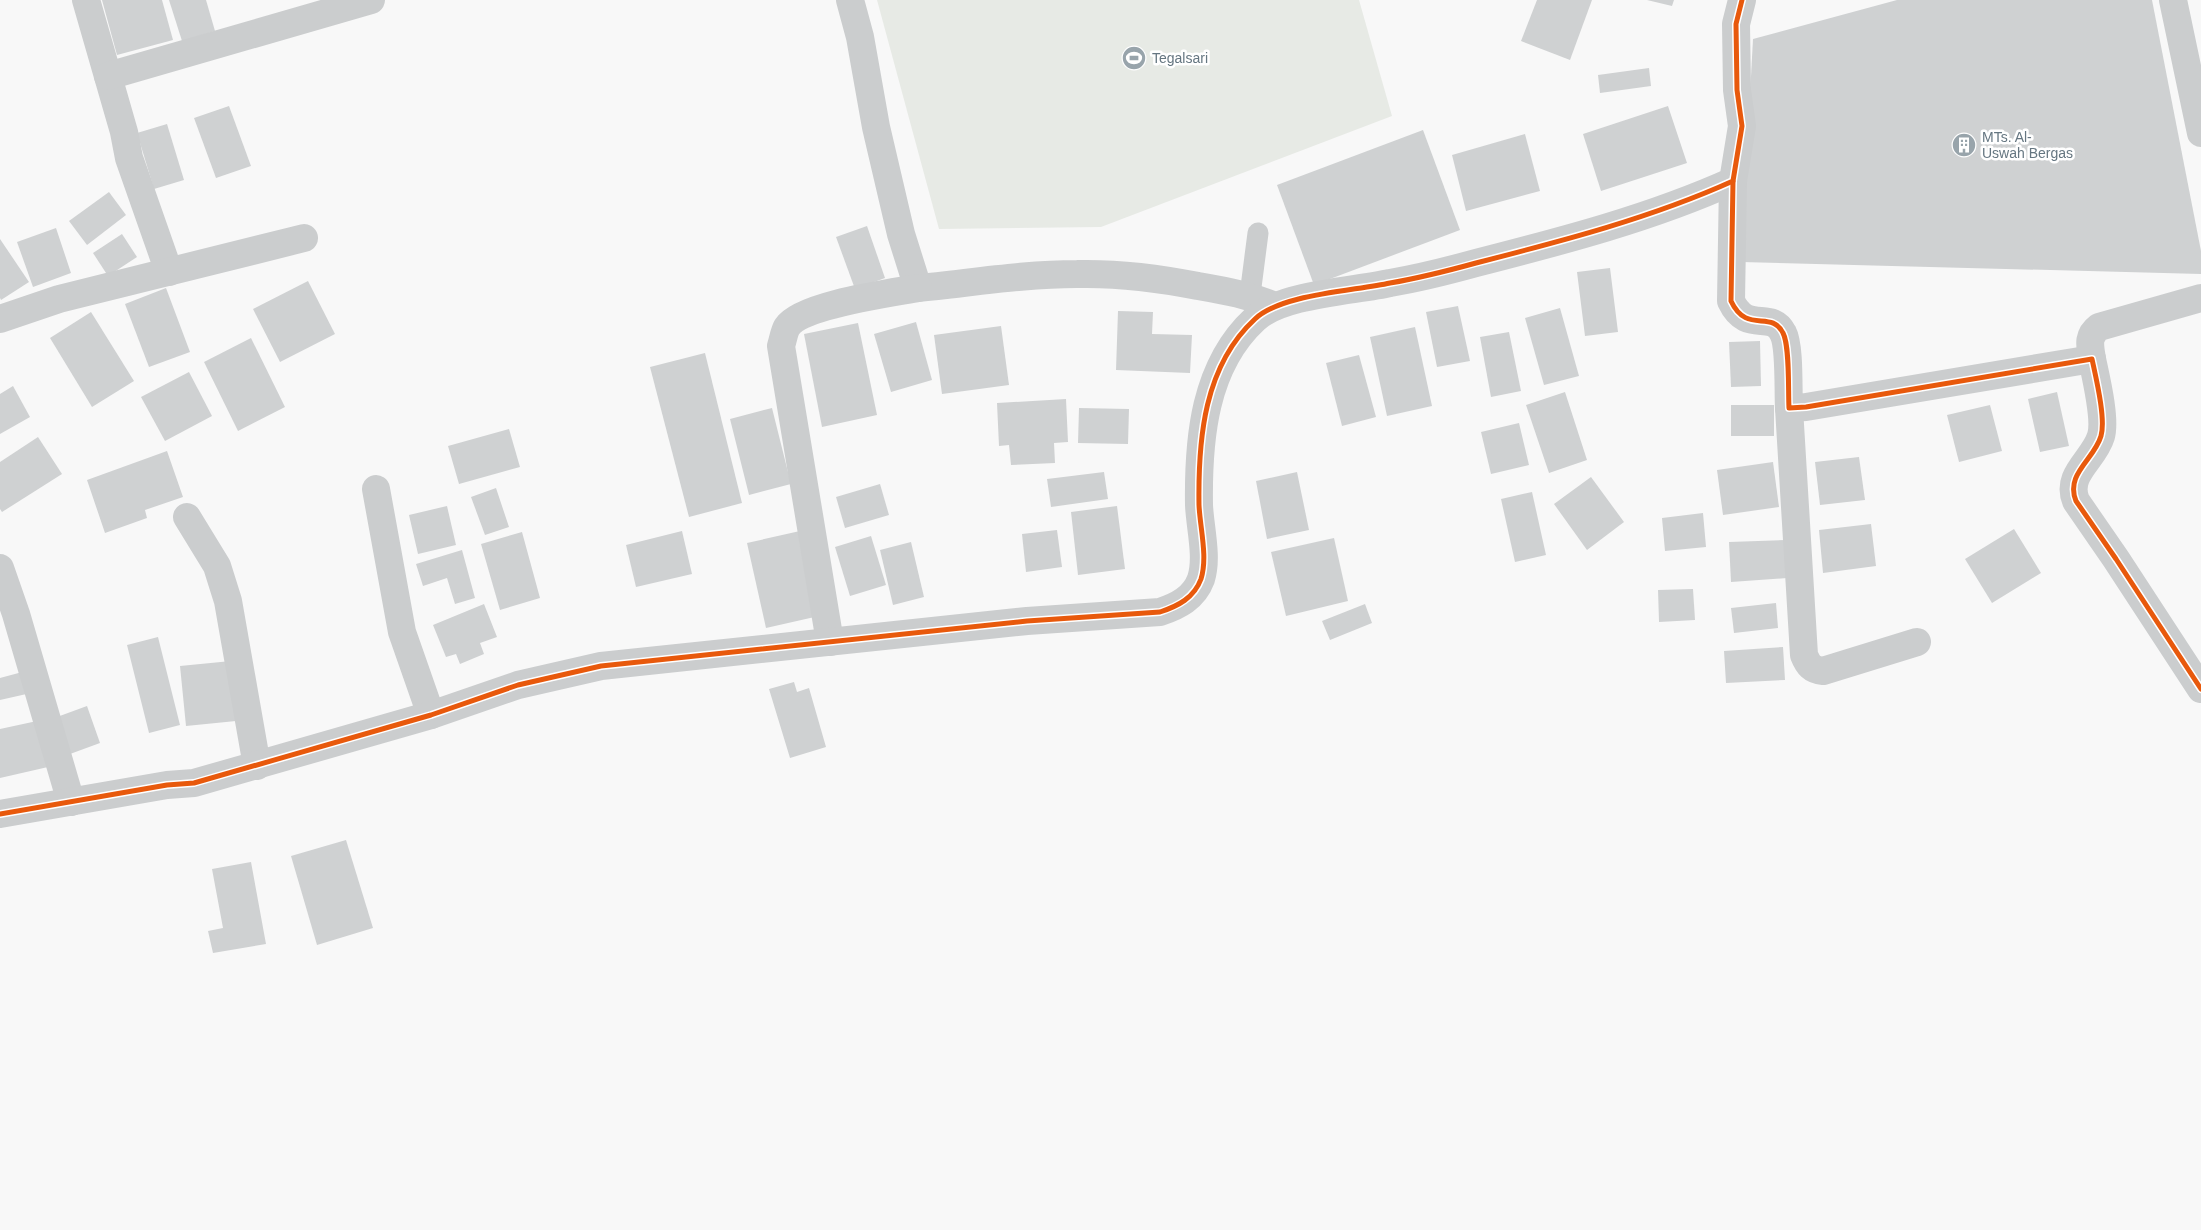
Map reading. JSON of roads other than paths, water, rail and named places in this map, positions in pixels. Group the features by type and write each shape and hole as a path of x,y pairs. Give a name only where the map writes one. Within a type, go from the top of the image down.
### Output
{"street":[{"path":"86,0 124,132 129,158 170,272"},
{"path":"108,76 324,6 371,0"},
{"path":"850,0 860,38 876,127 901,234 918,288"},
{"path":"1742,0 1736,24 1737,90 1742,126 1733,181 1731,301 1737,313 1744,318 1773,322 1785,335 1804,655 1807,664 1823,672 1917,642"},
{"path":"2173,0 2201,133"},
{"path":"0,814 167,785 194,783 431,715 518,684 601,666 1027,621 1160,612 1174,607 1188,599 1201,578 1204,561 1199,504 1200,474 1204,431 1212,383 1220,364 1256,317 1275,306 1302,299 1390,284 1475,264 1668,208 1733,181"},
{"path":"0,319 59,299 304,238"},
{"path":"830,642 781,346 787,327 804,314 868,296 918,288 1002,279 1076,274 1142,277 1250,295 1275,306"},
{"path":"2201,298 2099,327 2092,332 2090,339 2092,359 2102,415 2101,437 2073,482 2072,492 2076,502 2116,559 2201,689"},
{"path":"1788,408 1806,407 2092,359"},
{"path":"376,489 402,632 431,715"},
{"path":"187,517 217,566 228,601 257,766"},
{"path":"0,568 16,614 70,802"}],"lane":[{"path":"1250,295 1258,233"}],"place":[{"name":"Tegalsari","path":"1134,58"},
{"name":"MTs. Al- Uswah Bergas","path":"1964,145"}]}
